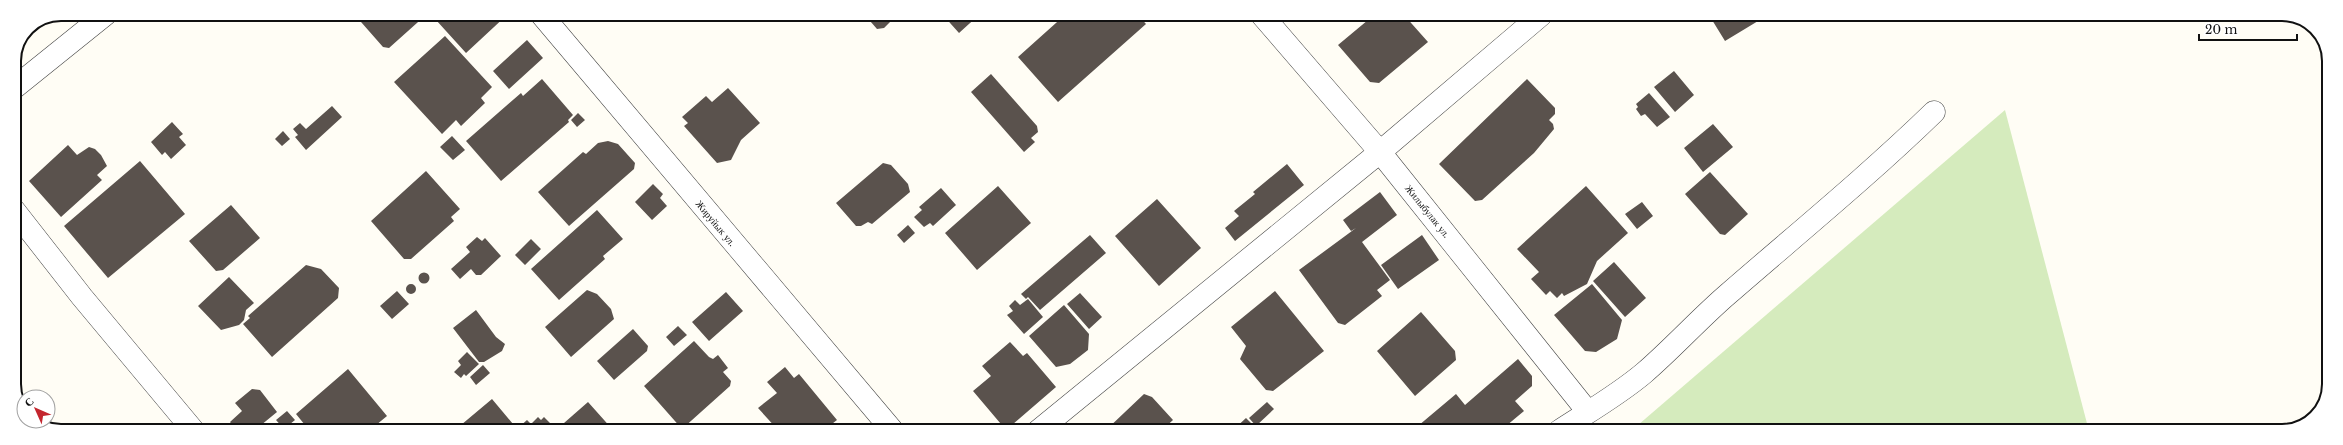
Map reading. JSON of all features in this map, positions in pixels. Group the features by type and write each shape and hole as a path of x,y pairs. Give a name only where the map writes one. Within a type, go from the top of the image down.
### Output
{"street":[{"path":"21,82 97,21"},
{"name":"Жируйык ул.","path":"547,21 887,424"},
{"name":"Жилыбулак ул.","path":"1267,21 1380,152 1588,412"},
{"path":"1045,424 1380,152 1533,21"},
{"path":"1570,424 1606,402 1643,374 1687,334 1717,303 1885,160 1934,112"},
{"path":"21,219 82,297 188,424"}],"green space":[{"path":"2005,110 2087,424 1639,424"}],"building":[{"path":"360,21 419,21 389,48 383,47"},
{"path":"437,21 500,21 466,53"},
{"path":"870,21 891,21 884,28 877,29"},
{"path":"948,21 972,21 959,33"},
{"path":"1058,21 1143,21 1146,24 1058,102 1018,57"},
{"path":"1367,21 1409,21 1428,42 1379,83 1370,82 1338,45"},
{"path":"1713,21 1758,21 1725,41"},
{"path":"445,36 492,87 481,98 485,103 461,126 456,120 442,134 394,82"},
{"path":"527,40 543,58 509,89 493,71"},
{"path":"1674,71 1694,95 1675,112 1654,87"},
{"path":"991,74 1037,126 1038,132 1031,138 1035,142 1024,152 971,92"},
{"path":"542,79 573,115 568,120 569,122 501,181 466,141 521,93 523,96"},
{"path":"1527,79 1555,108 1555,114 1549,120 1553,124 1554,129 1534,153 1482,200 1475,201 1439,164"},
{"path":"728,88 760,123 741,140 731,160 717,163 684,126 688,123 682,117 706,96 712,102"},
{"path":"1649,93 1670,117 1657,127 1645,114 1641,116 1636,109 1638,107 1636,104"},
{"path":"332,106 342,117 306,150 295,137 298,135 293,129 300,123 306,129"},
{"path":"578,113 585,120 577,127 571,120"},
{"path":"172,122 183,134 179,137 186,145 171,159 165,152 162,155 151,142"},
{"path":"1713,124 1733,147 1703,172 1684,148"},
{"path":"283,131 290,139 282,146 275,139"},
{"path":"452,136 465,150 453,160 440,147"},
{"path":"608,141 618,144 635,163 634,169 569,226 538,192 583,152 586,154 598,143"},
{"path":"68,145 77,155 89,147 95,149 101,155 107,166 97,175 102,180 61,217 29,181"},
{"path":"140,161 185,214 108,278 64,226"},
{"path":"883,163 891,165 908,184 910,192 872,224 868,222 861,226 856,226 836,203"},
{"path":"1287,164 1304,185 1235,241 1225,228 1239,216 1234,211 1255,194 1253,192"},
{"path":"426,171 460,209 451,217 454,221 411,259 404,259 371,221"},
{"path":"1710,172 1748,214 1725,235 1720,234 1685,194"},
{"path":"653,184 663,194 660,198 667,206 652,220 635,202"},
{"path":"998,186 1031,223 977,270 945,233"},
{"path":"1586,186 1628,233 1597,261 1587,284 1564,296 1562,293 1557,298 1550,291 1546,295 1531,279 1539,272 1517,249"},
{"path":"941,188 956,205 933,226 930,223 924,227 914,217 922,210 919,207"},
{"path":"1380,192 1397,215 1362,242 1390,280 1377,290 1382,296 1345,325 1338,323 1299,270 1356,228 1351,231 1343,220"},
{"path":"1157,199 1201,248 1159,286 1115,236"},
{"path":"1642,202 1653,216 1637,229 1625,214"},
{"path":"231,205 260,238 223,270 216,271 189,241"},
{"path":"597,210 623,239 603,256 605,259 559,300 531,269"},
{"path":"908,225 915,233 904,243 897,235"},
{"path":"1090,235 1106,253 1040,310 1028,297 1026,299 1021,294"},
{"path":"1422,235 1439,260 1398,289 1381,265"},
{"path":"477,237 482,241 485,238 501,256 481,275 476,275 471,269 460,279 451,269 470,252 466,247"},
{"path":"531,239 541,249 525,265 515,255"},
{"path":"1614,262 1646,298 1625,317 1593,281"},
{"path":"306,265 321,269 339,288 338,298 272,357 243,324 250,318 248,316"},
{"path":"422,273 426,273 428,274 428,282 422,283 419,280 419,276"},
{"path":"229,277 254,303 246,310 244,320 239,325 221,330 198,306"},
{"path":"409,284 413,284 416,289 413,294 409,294 406,291 406,287"},
{"path":"1592,284 1622,320 1617,339 1596,352 1585,351 1554,315"},
{"path":"587,290 597,294 611,309 614,319 571,357 545,327"},
{"path":"397,291 409,304 392,319 380,306"},
{"path":"1275,291 1324,351 1273,391 1266,390 1240,359 1246,346 1231,327"},
{"path":"726,292 743,311 709,341 692,322"},
{"path":"1080,293 1102,317 1089,329 1067,304"},
{"path":"1028,299 1043,317 1024,334 1007,315 1013,311 1009,306 1015,300 1020,305"},
{"path":"1064,305 1089,334 1088,350 1070,364 1056,367 1029,336"},
{"path":"476,310 496,337 505,344 502,351 484,362 479,362 453,328"},
{"path":"1421,312 1455,351 1456,360 1415,396 1377,351"},
{"path":"678,326 687,335 674,346 666,337"},
{"path":"633,329 648,346 647,351 614,380 597,361"},
{"path":"694,341 709,357 713,359 718,355 728,368 723,372 731,381 730,386 688,424 678,424 644,386"},
{"path":"1010,342 1023,356 1027,353 1056,387 1013,424 1001,424 973,391 991,376 982,366"},
{"path":"467,352 479,364 466,376 464,374 461,378 454,372 461,365 458,361"},
{"path":"1518,359 1532,376 1532,386 1515,401 1524,411 1508,424 1420,424 1456,394 1465,405"},
{"path":"483,365 490,373 476,385 470,377"},
{"path":"785,367 794,378 799,374 837,420 832,424 773,424 758,408 777,393 767,382"},
{"path":"348,369 387,416 377,424 304,424 296,414"},
{"path":"252,389 260,390 277,412 262,424 232,424 230,422 242,411 235,403"},
{"path":"1144,394 1152,397 1173,420 1169,424 1112,424"},
{"path":"492,399 513,424 462,424"},
{"path":"588,402 608,424 563,424"},
{"path":"1267,402 1274,409 1258,424 1254,424 1249,418"},
{"path":"287,411 295,420 290,424 280,424 276,420"},
{"path":"538,417 541,420 544,417 551,424 531,424"},
{"path":"1246,418 1252,424 1240,424"},
{"path":"527,420 531,424 522,424"}]}
